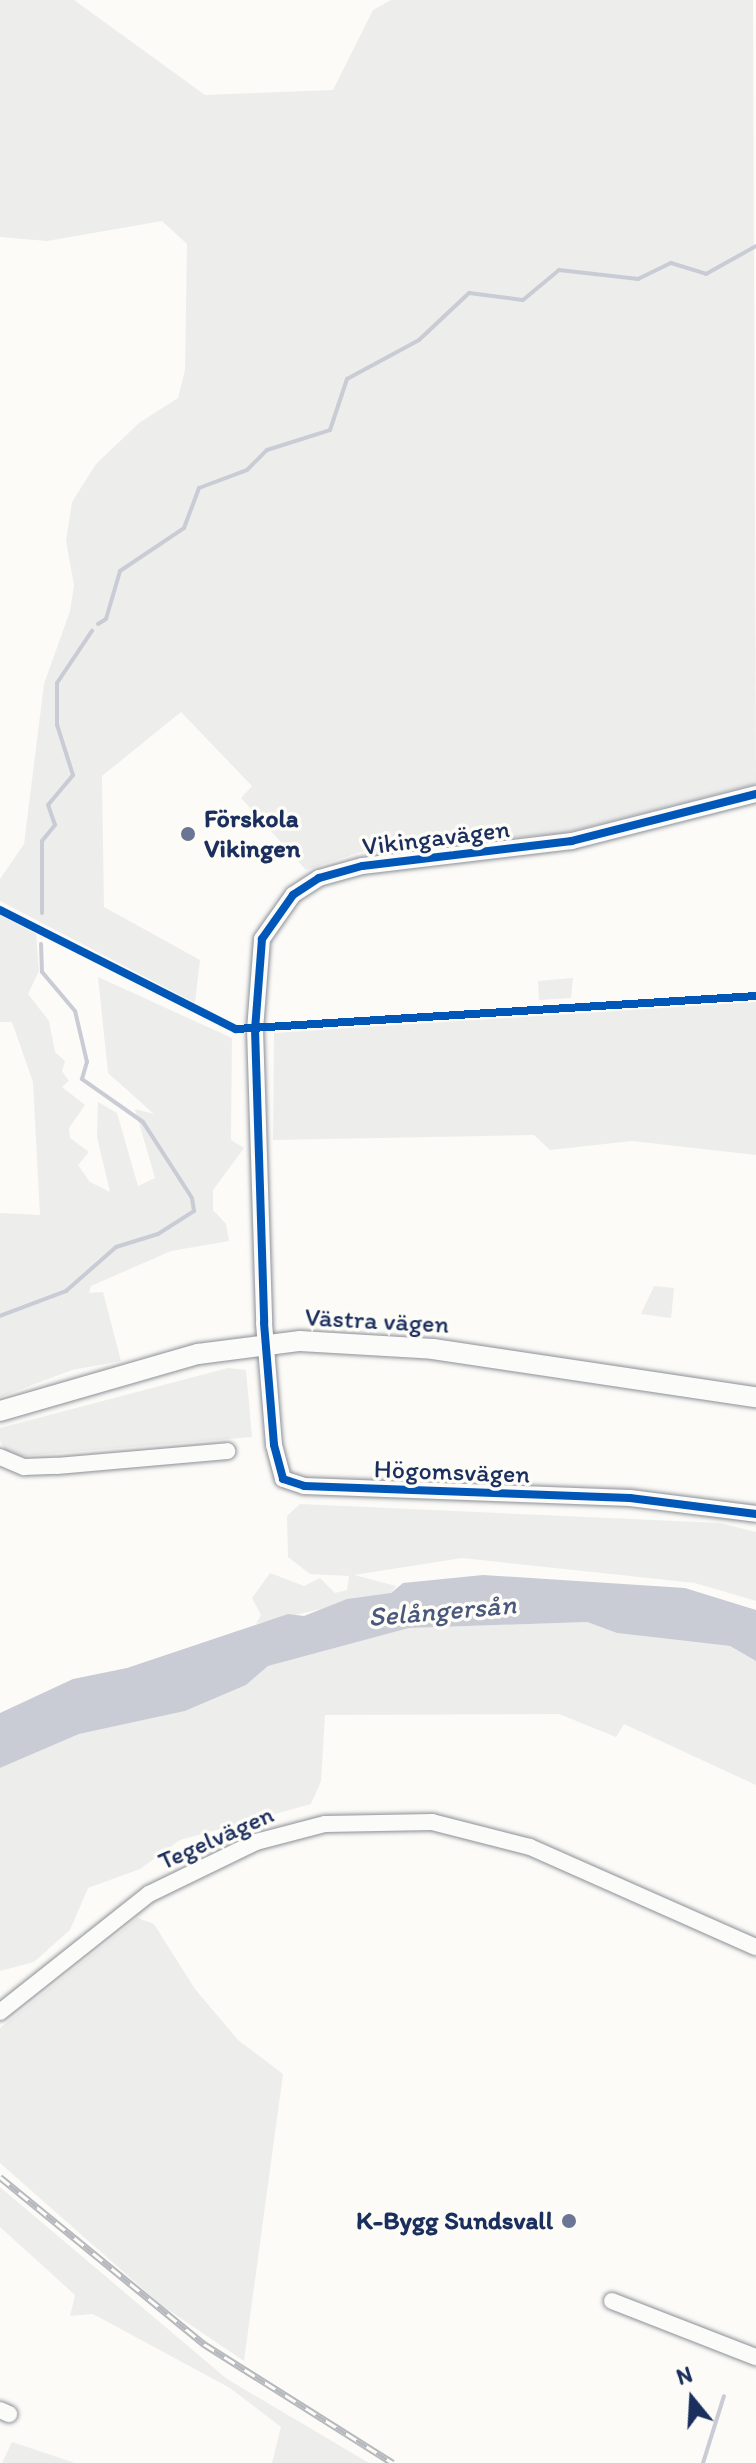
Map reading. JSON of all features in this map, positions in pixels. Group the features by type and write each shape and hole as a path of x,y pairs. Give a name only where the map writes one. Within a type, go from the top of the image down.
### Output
{"street":[{"name":"Vikingavägen","path":"266,1344 255,968 275,915 293,895 337,871 572,841 756,794"},
{"name":"Västra vägen","path":"0,1411 198,1354 266,1344 344,1341 433,1349 756,1397"},
{"name":"Högomsvägen","path":"266,1344 277,1464 283,1479 296,1485 630,1498 756,1514"},
{"path":"0,1457 24,1467 227,1451"},
{"name":"Tegelvägen","path":"0,2012 149,1894 256,1842 325,1824 432,1822 492,1836 586,1870 756,1947"},
{"path":"612,2301 756,2357"}],"shaded area":[{"path":"0,0 74,0 205,95 333,90 373,10 391,0 753,0 756,784 564,833 360,852 306,870 241,798 252,786 181,712 102,776 104,907 200,960 195,1003 0,901 0,879 24,844 44,684 70,611 74,585 66,541 72,502 96,464 139,423 178,398 185,370 187,244 162,221 47,241 0,237"},
{"path":"0,915 36,934 39,971 28,994 49,1021 55,1052 65,1061 62,1071 69,1081 62,1087 85,1105 69,1128 70,1138 89,1152 78,1165 90,1182 110,1192 97,1137 98,1102 117,1113 138,1186 155,1178 135,1109 154,1114 108,1073 98,977 232,1038 231,1140 244,1148 213,1190 213,1210 226,1224 229,1241 171,1251 91,1286 89,1293 103,1292 121,1361 72,1370 0,1397 0,1213 40,1215 33,1082 12,1022 0,1022"},
{"path":"573,978 571,998 539,1000 538,981"},
{"path":"756,1002 756,1155 632,1141 550,1150 534,1135 273,1140 274,1033"},
{"path":"654,1286 674,1288 671,1318 641,1314"},
{"path":"228,1368 246,1370 252,1437 10,1457 0,1441 0,1428"},
{"path":"300,1504 720,1523 756,1532 756,1601 695,1583 462,1558 354,1575 396,1586 391,1593 256,1624 261,1615 252,1598 270,1573 304,1586 320,1578 335,1593 347,1590 349,1576 310,1574 288,1557 287,1516"},
{"path":"587,1622 617,1633 730,1646 756,1661 756,1785 624,1724 616,1737 559,1714 325,1715 321,1781 311,1804 180,1840 140,1869 88,1888 70,1930 34,1962 0,1971 0,1768 79,1734 185,1711 246,1685 268,1666 409,1628"},
{"path":"138,1918 154,1924 195,1989 238,2040 283,2074 244,2361 161,2305 0,2163 0,2028"},
{"path":"0,2187 227,2379 369,2463 272,2463 281,2427 230,2388 93,2314 70,2316 75,2295 0,2227"},
{"path":"12,2442 75,2463 2,2463"}],"water":[{"name":"Selångersån","path":"483,1575 685,1588 756,1610 756,1661 730,1646 617,1633 587,1622 409,1628 268,1666 246,1685 185,1711 79,1734 0,1768 0,1713 73,1679 127,1668 288,1614 304,1616 347,1599 391,1593 403,1583"}],"waterway":[{"path":"98,624 106,619 120,571 184,528 199,488 247,470 267,450 330,430 347,379 419,340 469,293 523,300 559,270 638,279 671,263 706,274 756,246"},
{"path":"42,913 42,841 55,825 48,805 73,775 57,725 57,683 92,631"},
{"path":"0,1316 66,1291 116,1247 158,1234 194,1211 192,1198 143,1122 82,1079 87,1062 75,1011 42,972 41,944"},
{"path":"703,2463 724,2396"}],"railway":[{"path":"0,2177 204,2344 393,2463"}],"cycle path":[{"path":"756,794 572,841 362,866 319,878 293,895 262,939 255,1029 264,1323 274,1445 283,1479 304,1486 630,1498 756,1514"},
{"path":"0,910 236,1029 756,996"}],"place":[{"name":"Förskola Vikingen","path":"188,834"},
{"name":"K-Bygg Sundsvall","path":"569,2221"}]}
